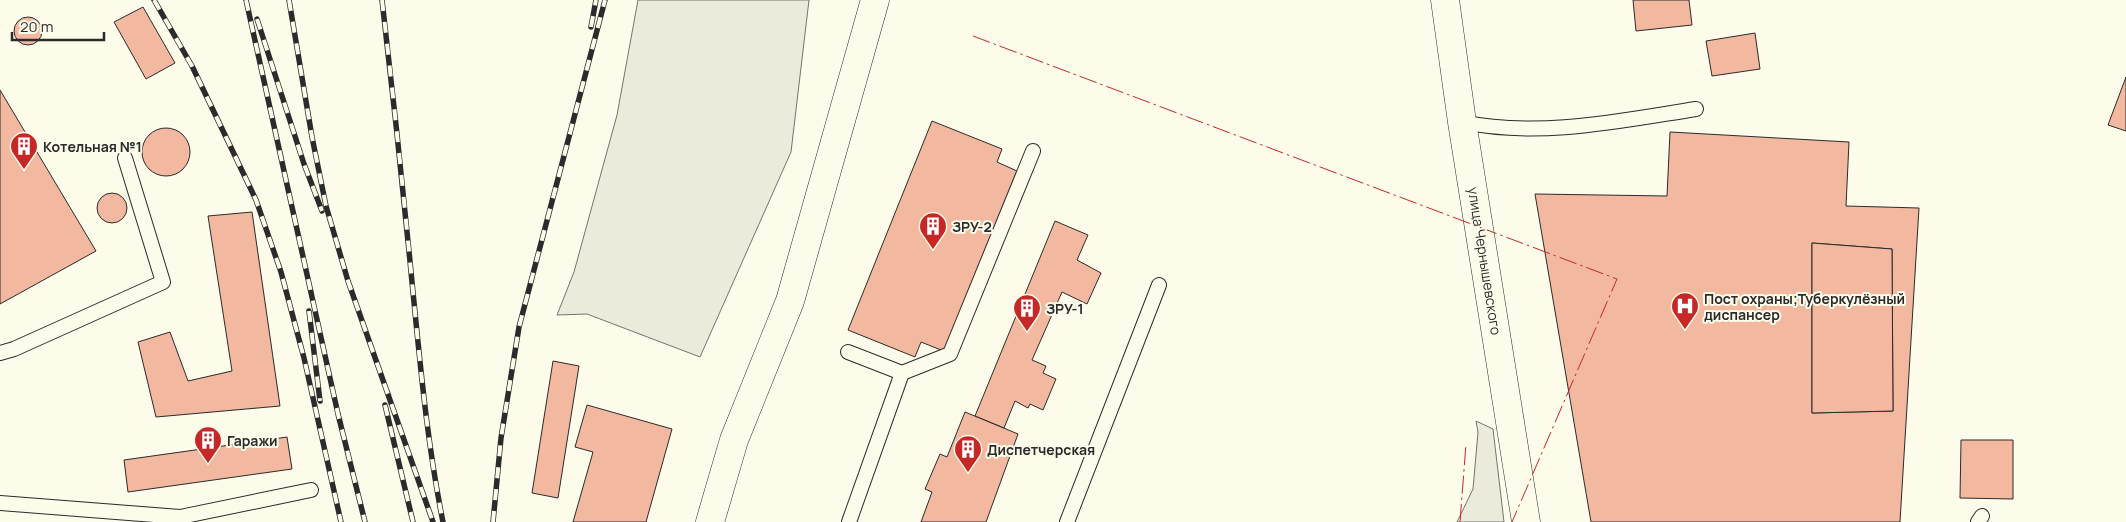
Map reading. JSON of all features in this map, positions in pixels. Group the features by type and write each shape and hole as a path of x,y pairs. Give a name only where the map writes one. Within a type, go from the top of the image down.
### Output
{"street":[{"path":"710,522 734,440 790,301 875,0"},
{"name":"улица Чернышевского","path":"1445,0 1462,122 1526,522"}],"lane":[{"path":"1462,122 1482,126 1524,128 1582,127 1696,109"},
{"path":"848,352 902,373 950,354 1032,151"},
{"path":"0,353 14,350 163,282 125,158"},
{"path":"1067,522 1159,285"},
{"path":"849,522 902,373"},
{"path":"0,503 180,517 311,490"}],"shaded area":[{"path":"638,0 809,0 791,152 700,357 587,314 557,315 574,272 617,115"},
{"path":"1476,421 1493,429 1504,522 1457,522 1473,489 1478,432"}],"building":[{"path":"1633,0 1689,0 1692,25 1636,31"},
{"path":"143,7 175,63 146,79 114,22"},
{"path":"28,17 38,21 42,31 38,41 28,45 18,41 14,31 18,21"},
{"path":"1755,33 1760,69 1712,76 1706,41"},
{"path":"2126,77 2126,131 2108,125"},
{"name":"Котельная №1","path":"0,90 96,251 0,304"},
{"name":"ЗРУ-2","path":"932,121 1002,149 997,162 1017,171 946,352 921,342 915,357 848,330"},
{"path":"166,128 175,130 183,135 188,143 190,152 188,161 183,169 175,174 166,176 157,174 149,169 144,161 142,152 144,143 149,135 157,130"},
{"name":"Пост охраны;Туберкулёзный диспансер","path":"1670,132 1849,142 1846,206 1919,208 1900,522 1591,522 1535,194 1667,196","holes":["1812,243 1892,249 1893,411 1812,413"]},
{"path":"112,193 122,198 127,208 122,218 112,223 102,218 97,208 102,198"},
{"path":"252,212 280,406 156,417 138,342 170,332 188,381 232,371 208,216"},
{"name":"ЗРУ-1","path":"1055,221 1088,235 1077,260 1101,273 1087,304 1062,292 1032,360 1046,366 1043,373 1056,379 1043,410 1030,404 1028,408 1015,401 1004,428 975,416"},
{"path":"1812,243 1892,249 1893,411 1812,413"},
{"path":"553,361 579,366 558,498 532,493"},
{"path":"587,405 672,429 646,522 573,522 593,452 575,447"},
{"name":"Диспетчерская","path":"965,412 1018,434 986,522 921,522 932,492 925,489 940,454 947,457"},
{"name":"Гаражи","path":"287,437 292,469 128,492 124,460"},
{"path":"1961,440 2013,440 2013,499 1960,498"}],"railway":[{"path":"154,0 192,66 256,200 281,272 304,358 341,522"},
{"path":"246,0 338,414 365,522"},
{"path":"289,0 312,137 326,206 348,281 433,522"},
{"path":"382,0 424,402 443,522"},
{"path":"591,27 596,0"},
{"path":"493,522 501,438 519,327 605,0"},
{"path":"257,19 304,164 322,211"},
{"path":"309,311 320,401"},
{"path":"385,405 413,522"}],"power":[{"path":"973,36 1617,279 1512,522"},
{"path":"1460,522 1466,444"}],"place":[{"name":"Котельная №1","path":"24,170"},
{"name":"ЗРУ-2","path":"933,250"},
{"name":"Пост охраны;Туберкулёзный диспансер","path":"1685,330"},
{"name":"ЗРУ-1","path":"1027,332"},
{"name":"Гаражи","path":"208,464"},
{"name":"Диспетчерская","path":"968,473"}]}
